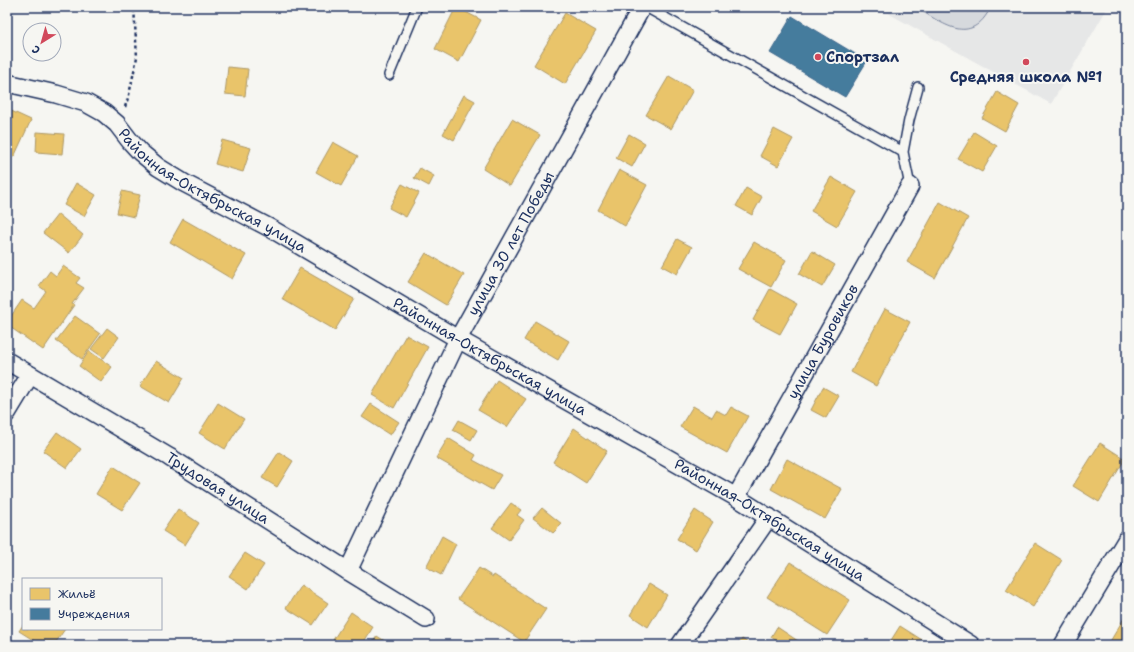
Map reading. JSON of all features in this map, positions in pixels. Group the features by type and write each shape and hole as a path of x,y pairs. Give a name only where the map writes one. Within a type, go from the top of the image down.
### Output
{"street":[{"name":"улица 30 лет Победы","path":"348,571 458,339 642,7"},
{"name":"Районная-Октябрьская улица","path":"7,83 56,94 86,103 104,113 118,124 140,152 158,167 184,183 270,228 458,339 736,497 971,645"},
{"name":"улица Буровиков","path":"736,497 910,186"},
{"name":"Трудовая улица","path":"7,361 169,457 426,619"},
{"path":"7,413 30,375"},
{"path":"680,645 769,517"},
{"path":"1063,645 1127,539"}],"lane":[{"path":"389,75 417,7"},
{"path":"646,7 903,152"},
{"path":"910,186 903,152 918,87"}],"path":[{"path":"118,124 129,95 137,56 134,7"}],"shaded area":[{"name":"Средняя школа №1","path":"877,7 1108,7 1051,104"},
{"path":"915,7 991,7 983,19 974,27 965,29 946,25"}],"building: Жильё":[{"path":"456,7 481,20 459,62 435,49"},
{"path":"565,13 596,31 565,84 534,65"},
{"path":"228,67 248,69 245,96 225,94"},
{"path":"669,76 693,90 671,129 646,115"},
{"path":"997,92 1019,105 1005,131 982,118"},
{"path":"464,95 475,101 454,140 443,134"},
{"path":"7,109 31,120 14,157 7,154"},
{"path":"512,119 540,135 510,186 483,169"},
{"path":"774,129 793,139 778,166 760,156"},
{"path":"37,132 64,134 62,154 36,152"},
{"path":"974,132 997,146 982,172 958,159"},
{"path":"629,134 645,143 632,167 616,158"},
{"path":"222,140 251,148 243,172 215,164"},
{"path":"333,142 358,156 341,186 316,172"},
{"path":"420,168 434,176 429,186 414,178"},
{"path":"619,170 647,185 625,226 598,210"},
{"path":"831,177 857,192 837,226 811,211"},
{"path":"76,183 96,195 84,216 64,205"},
{"path":"402,184 419,193 406,217 389,208"},
{"path":"746,188 762,197 752,215 736,206"},
{"path":"122,191 140,195 134,217 117,213"},
{"path":"940,202 968,218 935,278 907,262"},
{"path":"58,214 83,235 69,253 43,233"},
{"path":"183,219 246,255 232,279 170,242"},
{"path":"677,239 692,247 677,274 662,266"},
{"path":"754,242 786,260 771,287 738,269"},
{"path":"812,251 835,265 822,287 799,274"},
{"path":"426,253 464,275 446,305 408,282"},
{"path":"63,266 80,278 76,283 84,288 43,350 7,325 7,322 22,300 34,308 46,291 39,286 50,271 56,276"},
{"path":"300,268 354,299 335,330 282,299"},
{"path":"770,289 797,304 780,334 753,320"},
{"path":"885,309 910,322 876,386 851,372"},
{"path":"75,316 100,334 82,359 56,341"},
{"path":"535,321 569,341 558,360 524,340"},
{"path":"107,328 119,337 104,358 91,349"},
{"path":"406,335 428,347 394,408 372,395"},
{"path":"89,351 112,367 101,382 79,366"},
{"path":"156,361 184,378 169,403 140,386"},
{"path":"497,380 526,399 507,427 478,410"},
{"path":"823,387 839,396 826,418 811,410"},
{"path":"218,403 244,419 225,449 199,433"},
{"path":"371,404 399,422 390,435 362,417"},
{"path":"693,406 712,417 716,410 726,415 731,407 748,416 727,453 680,427"},
{"path":"459,420 477,430 471,440 453,430"},
{"path":"574,428 607,451 586,483 553,462"},
{"path":"57,432 81,449 67,468 43,451"},
{"path":"448,438 476,455 473,460 501,475 492,490 436,458"},
{"path":"1100,443 1125,459 1099,502 1073,486"},
{"path":"279,452 293,461 277,487 262,478"},
{"path":"787,459 842,489 825,519 771,489"},
{"path":"113,466 140,483 122,510 96,494"},
{"path":"511,503 521,510 517,515 524,520 509,540 492,528"},
{"path":"542,508 562,524 553,533 533,518"},
{"path":"178,509 199,523 185,545 163,531"},
{"path":"695,510 713,522 696,550 677,539"},
{"path":"442,536 456,544 441,575 426,567"},
{"path":"1035,543 1062,560 1033,607 1006,590"},
{"path":"245,553 264,565 248,589 229,576"},
{"path":"790,562 850,600 827,635 767,597"},
{"path":"479,568 493,577 494,575 546,609 524,642 458,599"},
{"path":"649,584 667,595 648,627 630,615"},
{"path":"301,585 328,603 313,625 286,608"},
{"path":"351,612 373,627 362,645 341,645 333,640"},
{"path":"1127,613 1127,645 1108,645"},
{"path":"22,626 22,630 64,630 54,645 41,645 19,631"},
{"path":"900,626 930,645 888,645"},
{"path":"777,627 804,645 783,645 771,637"},
{"path":"377,636 391,645 371,645"},
{"path":"742,639 751,645 738,645"}],"building: Учреждения":[{"name":"Спортзал","path":"792,16 867,61 845,97 770,53"}],"place":[{"name":"Спортзал","path":"818,57"},
{"name":"Средняя школа №1","path":"1026,62"}]}
